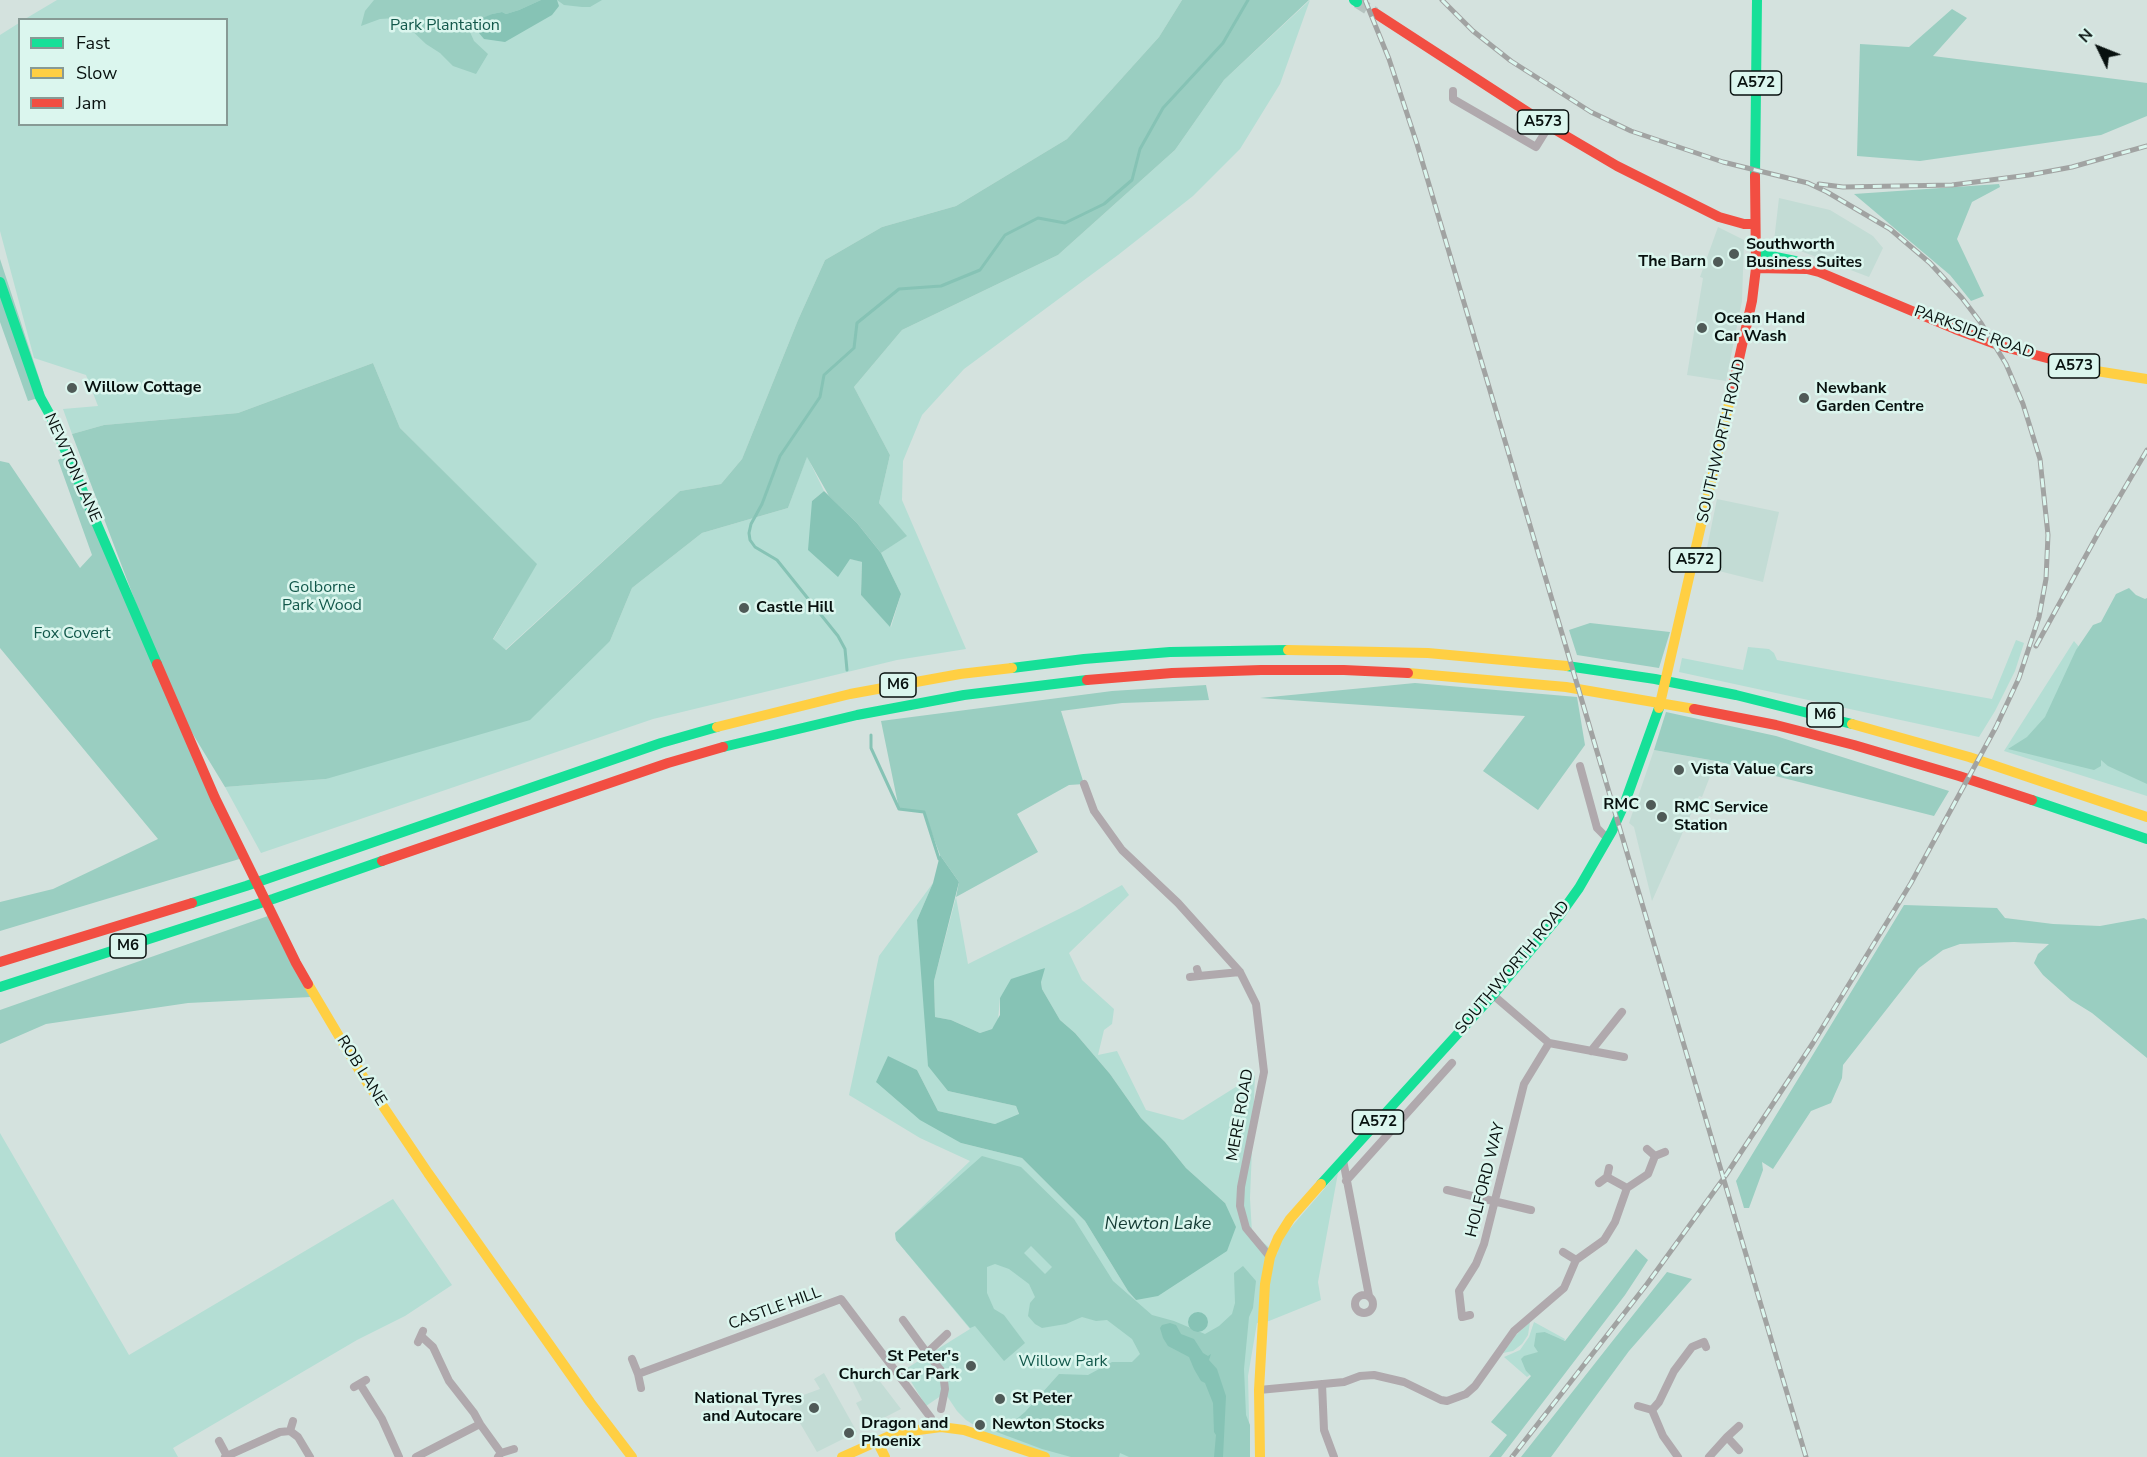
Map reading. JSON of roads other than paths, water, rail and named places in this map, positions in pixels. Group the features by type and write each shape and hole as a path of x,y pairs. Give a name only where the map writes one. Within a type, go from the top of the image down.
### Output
{"main road":[{"name":"A572","path":"1754,219 1757,0"},
{"name":"A573","path":"1376,13 1549,126 1617,166 1719,217 1754,219"},
{"name":"SOUTHWORTH ROAD","path":"1260,1457 1259,1390 1265,1284 1270,1257 1278,1238 1290,1219 1493,995 1559,916 1579,888 1620,815 1656,720 1673,654 1750,311 1756,268 1754,219"},
{"name":"PARKSIDE ROAD","path":"1756,253 1795,261 1807,269"},
{"name":"PARKSIDE ROAD","path":"1756,268 1807,269 1819,272 2001,346 2090,370 2147,379"},
{"name":"NEWTON LANE","path":"0,282 40,397 50,415 151,650"},
{"name":"M6","path":"0,960 39,951 246,885 661,743 767,714 849,694 960,674 1084,659 1170,652 1256,649 1428,653 1560,665 1655,679 1829,717 1970,758 2147,817"},
{"name":"ROB LANE","path":"151,650 234,839 296,963 356,1065 434,1182 629,1456"},
{"name":"M6","path":"0,987 273,899 668,763 795,729 963,695 1083,680 1172,673 1344,670 1422,674 1566,687 1649,700 1815,735 1959,776 2147,839"},
{"path":"0,993 48,972"},
{"path":"842,1457 896,1433 933,1423 1046,1457"},
{"path":"877,1441 885,1457"}],"street":[{"path":"1452,91 1453,99 1536,147 1549,126"},
{"path":"1580,766 1597,828 1610,835"},
{"name":"MERE ROAD","path":"1084,783 1094,811 1122,850 1178,903 1240,972 1256,1004 1264,1072 1241,1187 1240,1206 1246,1228 1270,1257"},
{"path":"1195,974 1240,972"},
{"path":"1493,995 1549,1043 1624,1057"},
{"path":"1592,1050 1622,1012"},
{"name":"HOLFORD WAY","path":"1470,1315 1462,1317 1459,1291 1476,1264 1484,1244 1524,1084 1549,1043"},
{"path":"1346,1181 1451,1065 1456,1075"},
{"path":"1647,1149 1655,1156"},
{"path":"1259,1390 1344,1382 1360,1376 1374,1375 1413,1386 1430,1396 1447,1401 1461,1397 1470,1391 1514,1331 1564,1288 1576,1260 1596,1247 1609,1232 1627,1188 1648,1174 1655,1156 1665,1152"},
{"path":"1343,1160 1369,1296"},
{"path":"1599,1183 1607,1177 1609,1168"},
{"path":"1607,1177 1627,1188"},
{"path":"1446,1191 1531,1210"},
{"path":"1563,1252 1576,1260"},
{"path":"1564,1288 1572,1295"},
{"name":"CASTLE HILL","path":"638,1374 841,1299 933,1423"},
{"path":"903,1320 943,1373 945,1389 941,1409 933,1423"},
{"path":"927,1353 947,1334"},
{"path":"421,1336 434,1347 449,1381 474,1413 500,1455 514,1449"},
{"path":"1652,1410 1659,1402 1683,1357 1692,1347 1705,1342"},
{"path":"632,1359 641,1388"},
{"path":"1413,1386 1418,1377"},
{"path":"360,1384 382,1419 399,1457"},
{"path":"1322,1384 1324,1431 1334,1457"},
{"path":"941,1409 950,1401"},
{"path":"1447,1401 1447,1412"},
{"path":"1638,1406 1652,1410"},
{"path":"1652,1410 1663,1436 1678,1457"},
{"path":"290,1431 293,1422"},
{"path":"416,1457 480,1425"},
{"path":"1709,1457 1739,1426"},
{"path":"219,1441 226,1456 280,1432 290,1431 298,1437 310,1457"},
{"path":"1727,1437 1739,1450"}],"water":[{"path":"541,0 557,0 559,6 552,15 505,42 484,39 479,33 480,19 492,14 502,12 506,14 519,10"},
{"path":"824,491 857,523 881,553 901,594 890,627 861,595 862,562 850,559 838,577 808,550 812,501"},
{"name":"Newton Lake","path":"940,855 959,882 934,981 935,1017 951,1020 980,1033 992,1029 1000,1015 1000,998 1011,979 1045,968 1041,982 1042,989 1060,1020 1075,1033 1110,1074 1141,1118 1186,1168 1225,1203 1236,1227 1227,1251 1158,1296 1136,1300 1128,1291 1085,1221 1022,1158 961,1143 920,1120 876,1082 888,1056 917,1070 938,1111 995,1124 1019,1114 1016,1106 948,1091 928,1066 917,920 933,883"},
{"path":"1198,1312 1205,1315 1208,1322 1205,1329 1198,1332 1191,1329 1188,1322 1191,1315"},
{"path":"1170,1323 1176,1325 1181,1334 1194,1339 1203,1353 1208,1356 1211,1354 1209,1360 1217,1369 1226,1396 1223,1457 1214,1457 1216,1435 1213,1403 1205,1383 1201,1381 1189,1357 1168,1346 1163,1338 1160,1328"}],"waterway":[{"path":"847,670 845,649 838,636 777,560 755,547 750,540 749,533 780,456 820,397 824,375 854,348 857,323 899,289 941,286 980,270 1005,235 1038,218 1065,223 1104,204 1132,180 1140,149 1163,108 1223,43 1248,0"},
{"path":"871,735 871,748 899,809 924,812 939,859"}],"tunnel":[{"path":"1357,2 1375,13"}],"railway":[{"path":"1365,0 1389,59 1417,144 1806,1457"},
{"path":"1442,0 1473,31 1511,61 1591,112 1631,131 1723,162 1808,183 1890,229 1930,263 1981,323 2006,364 2023,404 2040,459 2048,535 2046,579 2039,617 2019,678 1996,727 1911,883 1813,1043 1726,1175 1647,1284 1512,1457"},
{"path":"1819,184 1843,187 1952,185 2072,167 2147,146"},
{"path":"2036,646 2147,450"}],"place":[{"name":"Southworth Business Suites","path":"1734,254"},
{"name":"The Barn","path":"1718,262"},
{"name":"Ocean Hand Car Wash","path":"1702,328"},
{"name":"Willow Cottage","path":"72,388"},
{"name":"Newbank Garden Centre","path":"1804,398"},
{"name":"Castle Hill","path":"744,608"},
{"name":"Vista Value Cars","path":"1679,770"},
{"name":"RMC","path":"1651,805"},
{"name":"RMC Service Station","path":"1662,817"},
{"name":"St Peter's Church Car Park","path":"971,1366"},
{"name":"St Peter","path":"1000,1399"},
{"name":"National Tyres and Autocare","path":"814,1408"},
{"name":"Newton Stocks","path":"980,1425"},
{"name":"Dragon and Phoenix","path":"849,1433"}],"park label":[{"name":"Park Plantation","path":"445,26"},
{"name":"Golborne Park Wood","path":"322,597"},
{"name":"Fox Covert","path":"72,634"},
{"name":"Willow Park","path":"1063,1362"}]}
